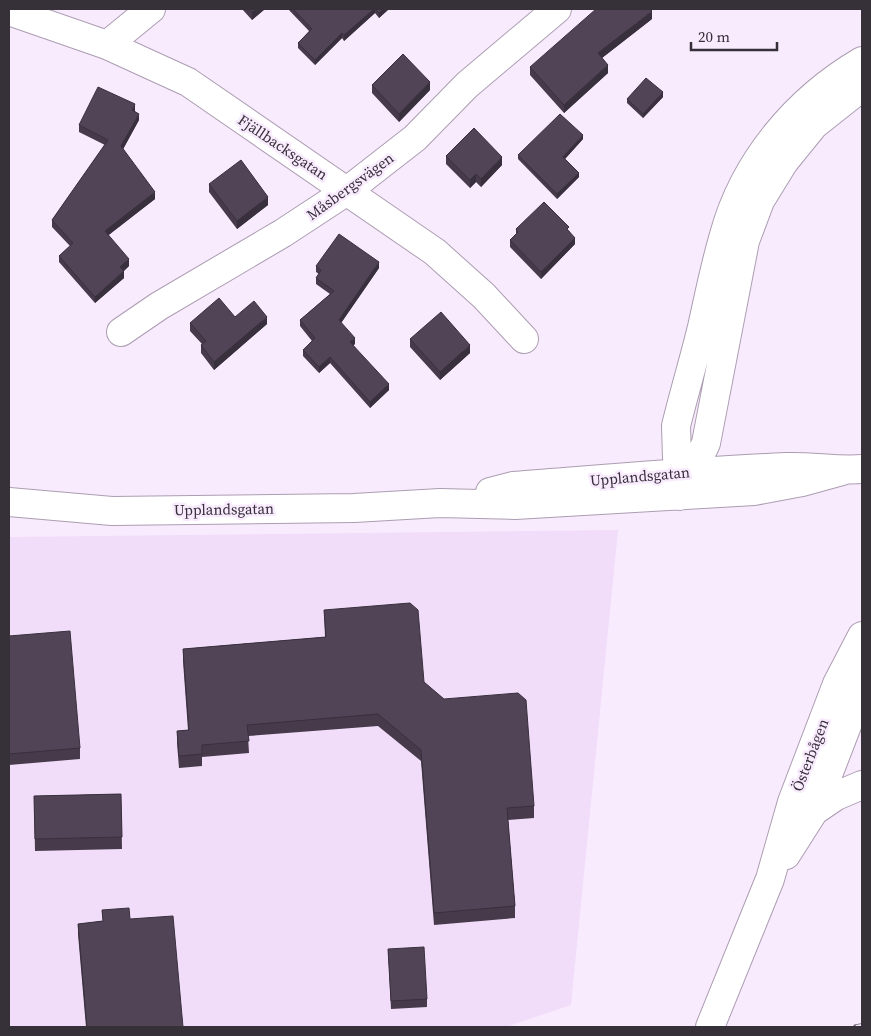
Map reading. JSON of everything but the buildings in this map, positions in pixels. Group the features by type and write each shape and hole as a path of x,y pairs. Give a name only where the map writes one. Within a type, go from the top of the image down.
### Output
{"main road":[{"path":"107,45 152,9"},
{"name":"Måsbergsvägen","path":"121,332 159,306 284,233 346,191 415,138 468,86 557,9"},
{"name":"Fjällbacksgatan","path":"9,11 107,45 188,82 435,252 484,296 524,339"},
{"path":"680,484 676,426 724,233 741,190 765,148 798,108 837,76 862,61"},
{"path":"680,484 701,454 706,443 745,241 760,202 784,162 814,125 862,87"},
{"name":"Upplandsgatan","path":"9,502 112,511 354,508 440,503 515,505 680,484 754,491 852,470"},
{"name":"Österbågen","path":"710,1027 770,879 792,802 837,684 862,636"},
{"name":"Österbågen","path":"770,879 814,811 861,690"},
{"path":"814,811 836,796 862,785"}],"shaded area":[{"path":"618,530 571,1005 506,1027 9,1027 9,537"}],"railway":[{"path":"856,1027 862,1026"}]}
